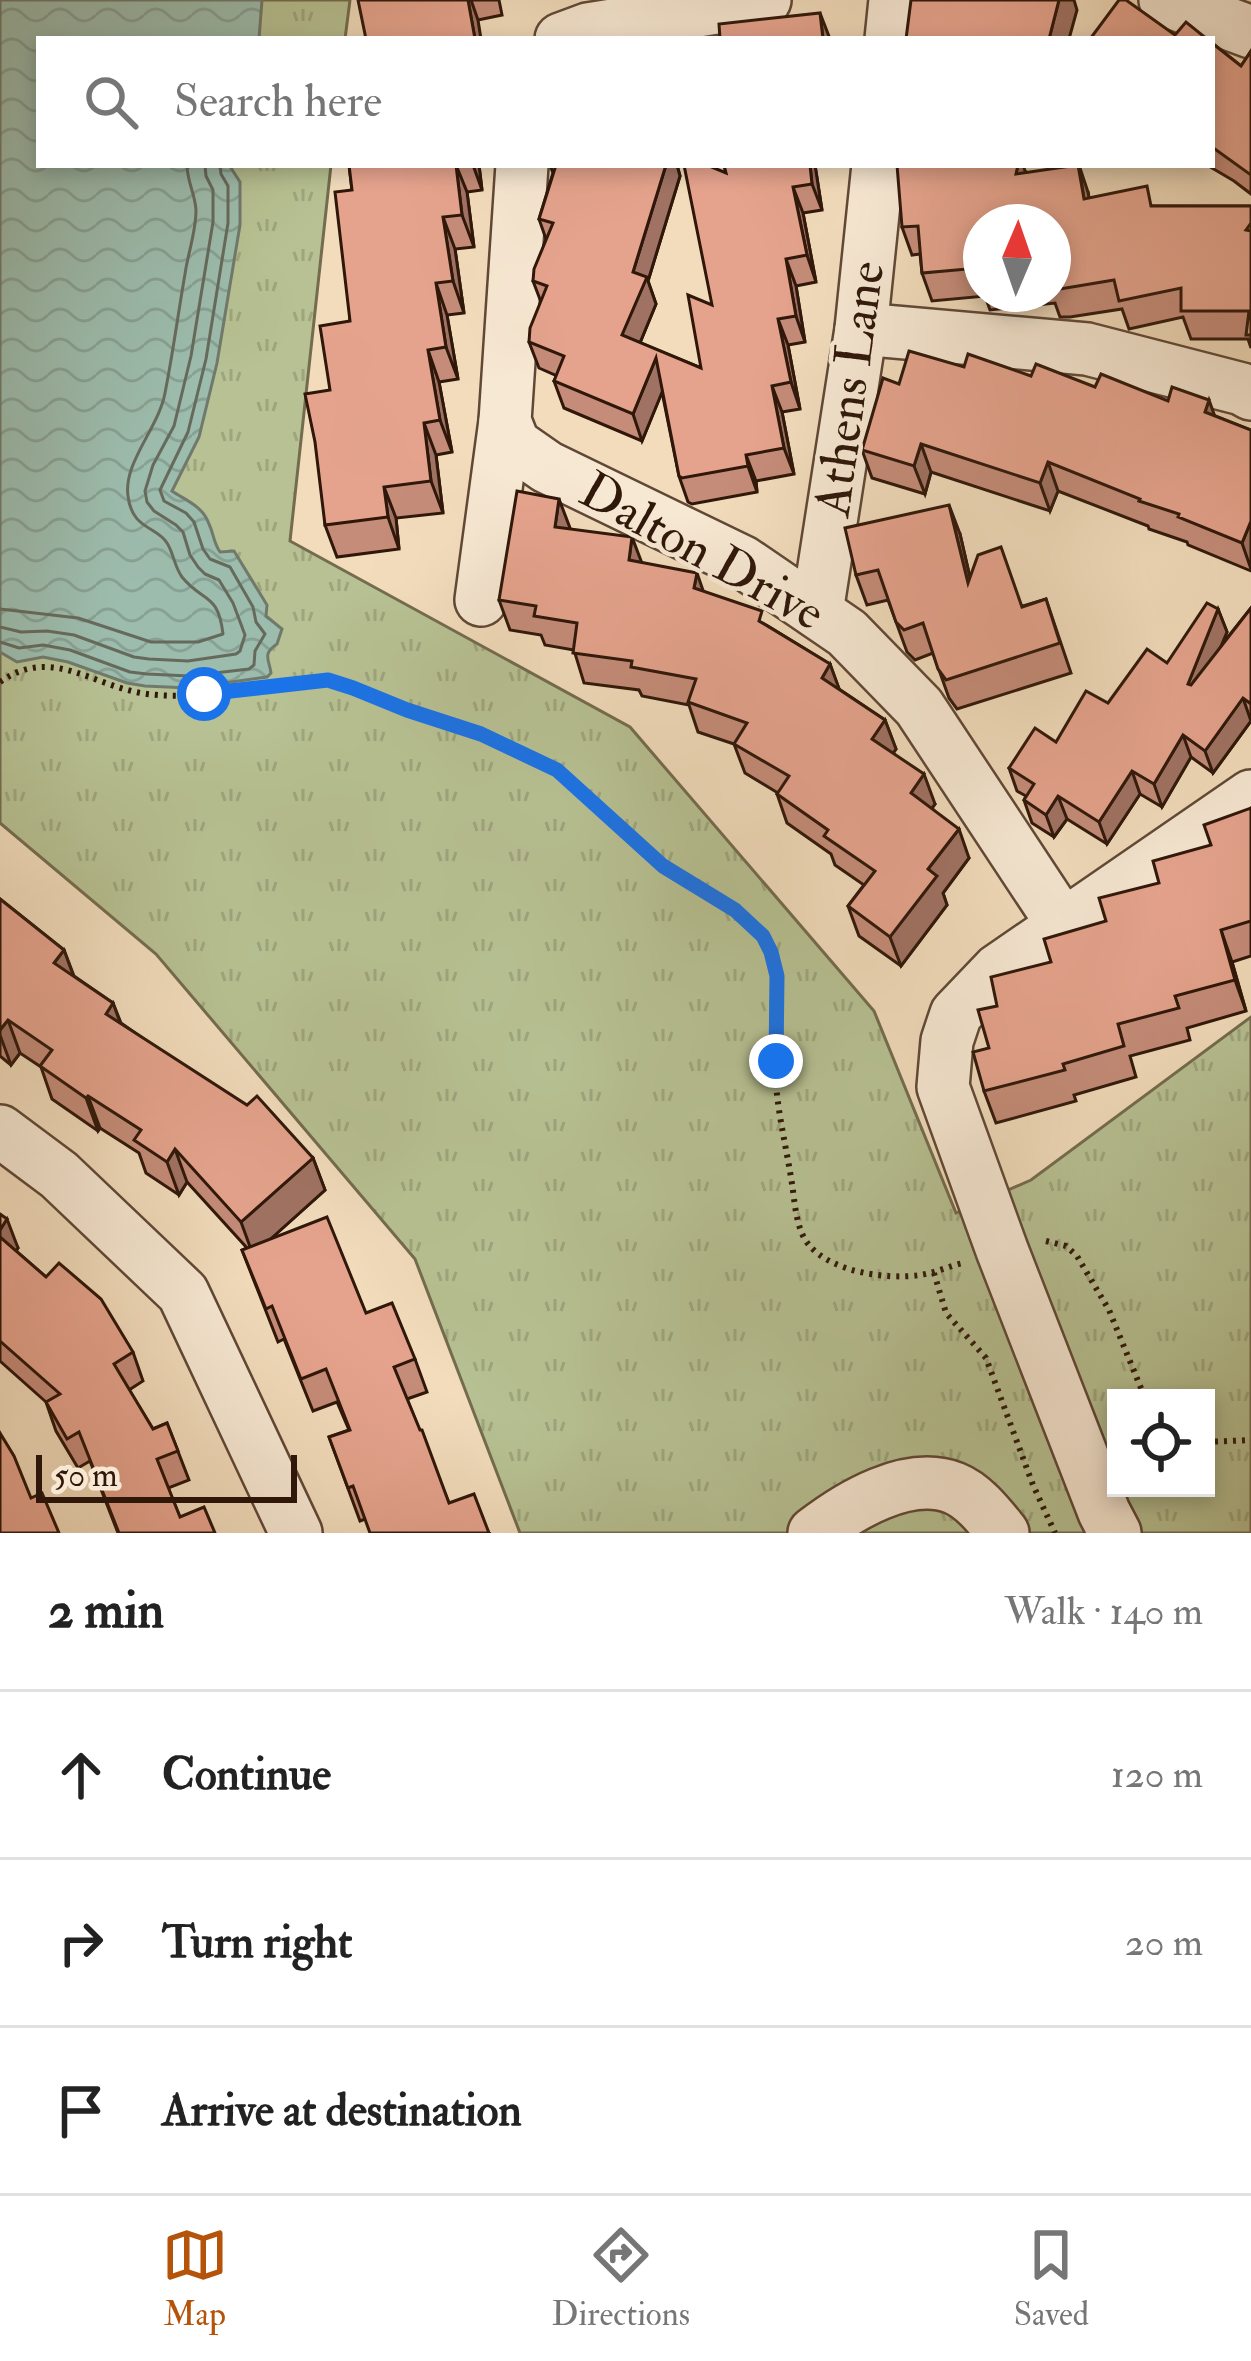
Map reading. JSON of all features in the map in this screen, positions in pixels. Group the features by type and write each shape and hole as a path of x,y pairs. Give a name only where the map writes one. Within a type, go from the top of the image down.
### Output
{"street":[{"path":"559,25 588,29 765,0"},
{"path":"891,36 895,0"},
{"path":"1165,0 1251,32"},
{"name":"Dalton Drive","path":"481,601 505,421 522,168"},
{"name":"Athens Lane","path":"817,612 862,329 878,168"},
{"path":"862,329 1087,350 1251,394"},
{"name":"Dalton Drive","path":"505,421 514,444 547,467 743,562 847,633 919,707 1063,926"},
{"path":"1115,1533 943,1087 947,1041 956,1014 998,970 1251,796"},
{"path":"0,1131 59,1175 183,1293 296,1533"},
{"path":"814,1533 895,1488 925,1484 954,1488 988,1528"}],"path":[{"path":"0,682 20,670 44,665 153,694 204,694 328,680 481,734 557,770 653,857 680,879 735,910 767,943 777,976 778,1104 801,1231 810,1246"},
{"path":"934,1272 946,1313 986,1358 1054,1533"},
{"path":"1215,1442 1251,1440"}],"green space":[{"path":"0,0 350,0 345,36 36,36 36,168 331,168 290,541 630,727 874,1011 956,1213 1031,1180 1251,1017 1251,1533 520,1533 415,1259 156,954 0,823"}],"water":[{"path":"0,0 262,0 259,36 36,36 36,168 231,168 240,182 240,225 217,363 199,437 172,491 203,513 220,552 234,551 267,605 266,616 282,629 268,654 271,673 189,688 145,686 43,657 17,662 0,652"}],"building":[{"path":"358,0 468,0 474,36 365,36"},
{"path":"911,0 1059,0 1050,36 906,36"},
{"path":"1119,0 1126,0 1175,35 1186,22 1203,36 1092,36"},
{"path":"820,13 823,36 720,36 719,24"},
{"path":"1215,45 1241,66 1251,51 1251,175 1215,149"},
{"path":"349,168 456,168 462,215 443,217 453,281 436,283 446,347 428,350 440,420 424,423 431,481 384,487 388,517 325,525 305,394 330,390 320,326 350,321 335,192 352,190"},
{"path":"555,168 665,168 633,272 647,277 622,335 701,368 688,295 712,305 685,168 726,173 725,168 810,168 812,184 793,187 807,255 786,259 796,316 778,319 791,382 772,386 784,448 746,455 748,466 682,478 656,358 633,414 554,381 564,356 529,342 547,286 533,281 534,269 553,223 539,219"},
{"path":"897,168 1017,168 1016,174 1079,168 1084,199 1147,186 1151,206 1251,206 1246,230 1251,231 1251,335 1246,335 1249,311 1181,311 1181,288 1119,301 1114,280 1071,287 1071,204 963,204 963,269 922,273 918,226 902,227"},
{"path":"909,351 964,367 968,354 1031,376 1036,364 1095,387 1101,374 1168,401 1172,387 1209,400 1205,412 1251,430 1251,521 1242,543 1048,462 1040,483 921,444 914,466 862,450 883,378 899,384"},
{"path":"517,491 559,499 555,527 632,537 629,560 697,573 694,588 762,611 759,621 830,664 822,678 885,720 872,739 924,774 911,793 959,829 928,869 937,876 890,937 848,906 875,871 824,836 828,830 777,794 789,776 734,744 747,723 688,702 696,679 631,667 632,661 573,653 577,623 534,616 536,606 499,600"},
{"path":"949,505 968,583 978,555 1001,547 1022,607 1046,599 1060,643 946,680 923,623 904,630 896,622 878,570 856,575 845,528"},
{"path":"1207,603 1218,609 1188,684 1251,608 1251,704 1243,698 1205,751 1183,735 1154,784 1132,771 1099,822 1058,796 1046,815 1024,800 1034,784 1009,768 1035,728 1056,742 1086,691 1108,703 1147,649 1167,663"},
{"path":"1251,808 1251,921 1221,930 1235,980 1175,996 1179,1008 1118,1024 1124,1046 1063,1064 1065,1070 984,1091 973,1052 989,1048 978,1010 997,1006 991,977 1051,962 1044,939 1106,921 1099,898 1159,883 1153,861 1211,845 1204,825"},
{"path":"0,899 64,950 54,963 113,1003 106,1014 247,1105 257,1096 313,1158 241,1222 175,1149 167,1162 134,1140 141,1130 40,1066 52,1050 8,1020 0,1030"},
{"path":"327,1217 366,1313 392,1303 415,1359 394,1367 449,1503 474,1494 489,1533 370,1533 329,1437 350,1430 326,1369 301,1379 272,1306 266,1309 242,1250"},
{"path":"0,1237 46,1277 59,1263 101,1299 133,1352 114,1364 153,1429 167,1423 178,1451 157,1459 180,1517 204,1507 215,1533 119,1533 79,1432 67,1439 46,1402 60,1394 0,1341"},
{"path":"0,1433 31,1498 42,1493 59,1533 0,1533"}],"route":[{"path":"204,694 328,680 481,734 557,770 663,866 735,910 763,936 776,966 776,1061"}]}
